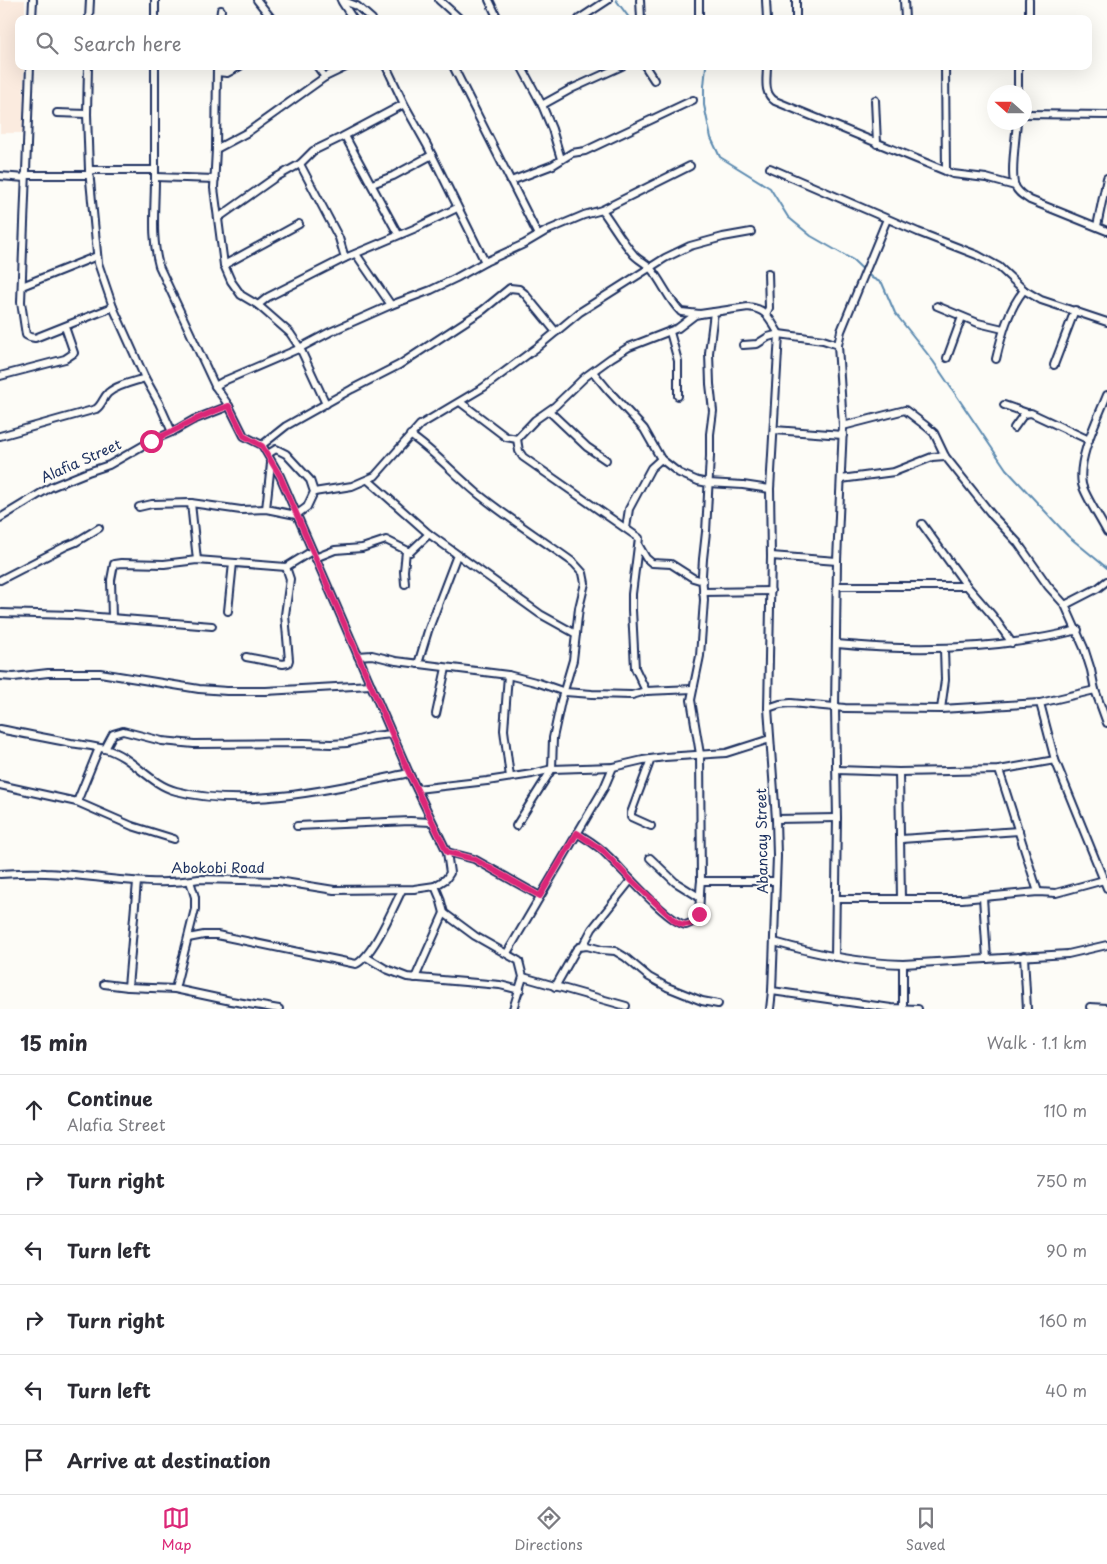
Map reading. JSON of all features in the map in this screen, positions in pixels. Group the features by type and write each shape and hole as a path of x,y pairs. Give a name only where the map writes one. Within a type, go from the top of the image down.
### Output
{"street":[{"path":"32,15 33,0"},
{"path":"89,15 90,0"},
{"path":"155,0 155,15"},
{"path":"257,0 269,15"},
{"path":"439,0 456,15"},
{"path":"489,0 496,15"},
{"path":"585,15 608,0"},
{"path":"640,0 642,15"},
{"path":"699,0 699,15"},
{"path":"766,0 767,15"},
{"path":"796,0 796,15"},
{"path":"904,0 905,15"},
{"path":"1029,0 1029,15"},
{"path":"341,1 350,15"},
{"path":"341,1 357,6 367,15"},
{"path":"220,15 221,10"},
{"path":"30,70 21,302 26,335 35,338 113,307"},
{"path":"88,70 86,114 89,173 97,256 113,307 172,432"},
{"path":"155,70 153,226 155,251 159,266 215,386 229,406 244,436 262,446 280,476 409,773 447,852 450,874 435,886 444,913 475,936 519,961 523,977 514,1009"},
{"path":"217,70 214,199 224,265 231,281 241,295 258,305 290,333 300,348 326,404"},
{"path":"220,70 227,73 233,70"},
{"path":"320,70 326,77"},
{"path":"216,149 248,132 326,77 340,70"},
{"path":"388,70 485,262"},
{"path":"455,70 538,235"},
{"path":"523,70 542,105 561,159"},
{"path":"542,105 614,70"},
{"path":"648,70 654,80"},
{"path":"767,70 769,98 798,112 953,174 986,178 1015,186"},
{"path":"946,70 946,171"},
{"path":"1018,70 1018,85"},
{"path":"511,181 553,165 572,153 585,151 693,100"},
{"path":"875,100 877,144"},
{"path":"218,218 274,179 300,164 313,151 404,104"},
{"path":"56,113 86,114"},
{"path":"1032,114 1107,115"},
{"path":"1017,130 1014,176 1015,186 1020,193 1030,200 1107,231"},
{"path":"345,136 398,234"},
{"path":"372,184 392,176 432,155"},
{"path":"300,164 339,238 345,258"},
{"path":"215,386 300,348 390,304 431,290 538,235 584,215 602,210 690,166"},
{"path":"770,168 887,219 977,255 999,267 1024,290 1041,300 1107,322"},
{"path":"0,176 155,173 215,179"},
{"path":"1097,226 1107,178"},
{"path":"258,305 268,297 345,258 457,208"},
{"path":"602,210 628,248 650,268 679,311 700,314"},
{"path":"835,957 837,770 835,708 843,426 838,345 841,331 887,219"},
{"path":"224,265 299,224"},
{"path":"314,492 341,489 368,480 378,473 420,425 484,387 580,312 665,258 684,248 722,237 751,232"},
{"path":"356,254 390,304"},
{"path":"22,286 97,256"},
{"path":"766,314 769,308 768,273"},
{"path":"262,446 286,426 399,365 483,310 510,288 519,289 524,293 556,332"},
{"path":"996,359 1003,329 1016,300 1024,290"},
{"path":"937,306 962,318 1003,329"},
{"path":"517,439 535,420 549,411 585,377 629,347 670,332 695,315 748,307 761,309 779,334"},
{"path":"1054,365 1075,310"},
{"path":"577,833 602,850 675,921 681,924 690,924 697,920 701,881 700,754 692,708 693,689 701,647 703,559 713,411 709,358 714,312"},
{"path":"947,358 962,318"},
{"path":"0,376 65,359 72,355 74,353 65,327"},
{"path":"670,332 678,361 678,396"},
{"path":"744,345 757,344 768,337 779,334 823,340 838,345"},
{"name":"Abancay Street","path":"770,1009 776,880 776,820 768,708 771,591 770,489 779,334"},
{"path":"593,372 644,429 661,459 680,473 708,483 770,489"},
{"path":"0,436 96,409 109,392 145,378"},
{"path":"1107,395 1105,407 1089,440 1081,472 1082,485 1107,532"},
{"path":"460,402 506,437 517,439"},
{"path":"1004,405 1038,415 1089,440"},
{"name":"Alafia Street","path":"0,518 51,487 109,465 200,416 229,406"},
{"path":"843,426 905,410 934,434 945,456 992,515 1018,543 1048,586 1065,605 1078,630 1091,670 1095,690 1107,723"},
{"path":"549,411 587,447 606,460"},
{"path":"1014,428 1024,414 1027,413"},
{"path":"774,430 842,435"},
{"path":"410,435 438,456 470,487 501,512 580,568 585,578 579,608 573,660 565,692 561,700 553,738 552,769 516,826"},
{"path":"517,439 519,451 523,457 639,538 633,580 632,610 635,668 646,691"},
{"path":"139,506 191,503 242,510 266,509 296,515 307,508 314,492 310,480 286,454 276,449 268,454"},
{"path":"841,478 894,472 932,457 945,456"},
{"path":"626,528 629,509 651,468 661,459"},
{"path":"266,509 271,462"},
{"path":"368,480 429,534 540,614 576,634"},
{"path":"191,503 197,560"},
{"path":"922,524 1012,644"},
{"path":"0,580 76,542 99,528"},
{"path":"315,558 335,550 362,548 386,540 410,552 429,534"},
{"path":"639,546 646,558 652,563 671,564 703,582"},
{"path":"112,618 114,564 122,562 164,564 197,560 286,567 312,551"},
{"path":"405,584 406,551"},
{"path":"418,664 428,631 458,555"},
{"path":"771,556 838,561"},
{"path":"228,611 233,563"},
{"path":"246,657 283,664 288,663 290,660 285,615 290,579 286,567"},
{"path":"1065,605 1098,588 1107,581"},
{"path":"838,586 967,586"},
{"path":"703,592 771,591"},
{"path":"0,614 73,615 212,626"},
{"path":"837,644 944,649 1012,644 1049,638 1078,630"},
{"path":"942,708 945,680 944,649"},
{"path":"358,656 372,655 396,661 508,675 539,682 565,692 632,694 646,691 693,689"},
{"path":"436,714 446,668"},
{"path":"0,676 100,673 199,689 227,691 266,691 371,685"},
{"path":"508,675 504,730 510,777"},
{"path":"768,708 791,703 835,708 942,708 1040,704 1095,690"},
{"path":"1040,704 1055,760 1107,888"},
{"path":"0,729 102,749 130,762 156,782 168,788 218,798 249,799 284,796 360,784 409,773"},
{"path":"78,802 102,749 113,734 123,731 162,741 202,744 304,742 331,744 347,743 392,734"},
{"path":"417,789 532,774 552,769 613,767 651,759 726,753 770,739"},
{"path":"651,759 630,813 631,817 635,820 651,826"},
{"path":"837,770 899,772 999,770 1055,760"},
{"path":"507,953 604,788 613,767"},
{"path":"999,770 1038,892"},
{"path":"899,772 901,899"},
{"path":"0,786 78,802 150,833 174,839"},
{"path":"776,820 837,818"},
{"path":"297,826 410,821 432,822"},
{"path":"901,839 1019,831"},
{"path":"447,852 474,859 540,896"},
{"path":"650,858 675,882 698,896"},
{"name":"Abokobi Road","path":"0,874 46,873 137,882 190,881 199,879 278,881 334,890 402,890 435,886"},
{"path":"555,987 592,929 631,880"},
{"path":"701,881 776,880"},
{"path":"836,899 962,899 1038,892 1056,893 1104,880"},
{"path":"175,989 195,902 190,881"},
{"path":"128,987 137,882"},
{"path":"188,938 217,935 352,964 361,962 366,957 402,890"},
{"path":"984,897 987,959"},
{"path":"415,978 444,913"},
{"path":"774,942 835,957 876,963 903,964 1068,954 1107,945"},
{"path":"581,947 614,952 625,957 649,977 667,987 702,1001 718,1004"},
{"path":"1024,956 1027,1009"},
{"path":"366,957 394,972 415,978 500,986 520,990"},
{"path":"903,964 903,1008"},
{"path":"523,977 626,1006"},
{"path":"104,984 175,989 279,1009"},
{"path":"772,991 891,1008 918,1009"},
{"path":"230,1009 231,1001"},
{"path":"1090,1007 1107,1008"}],"shaded area":[{"path":"0,0 25,0 25,15 15,15 15,70 24,70 23,133 0,133"}],"waterway":[{"path":"616,0 627,15"},
{"path":"706,70 704,105 711,138 720,157 770,188 788,217 811,236 853,260 872,278 882,283 895,313 933,361 1006,469 1068,536 1107,568"}],"route":[{"path":"151,441 172,432 200,416 229,406 244,436 262,446 268,454 280,476 409,773 447,852 474,859 540,896 577,833 602,850 631,880 678,923 686,925 694,923 699,914"}]}
